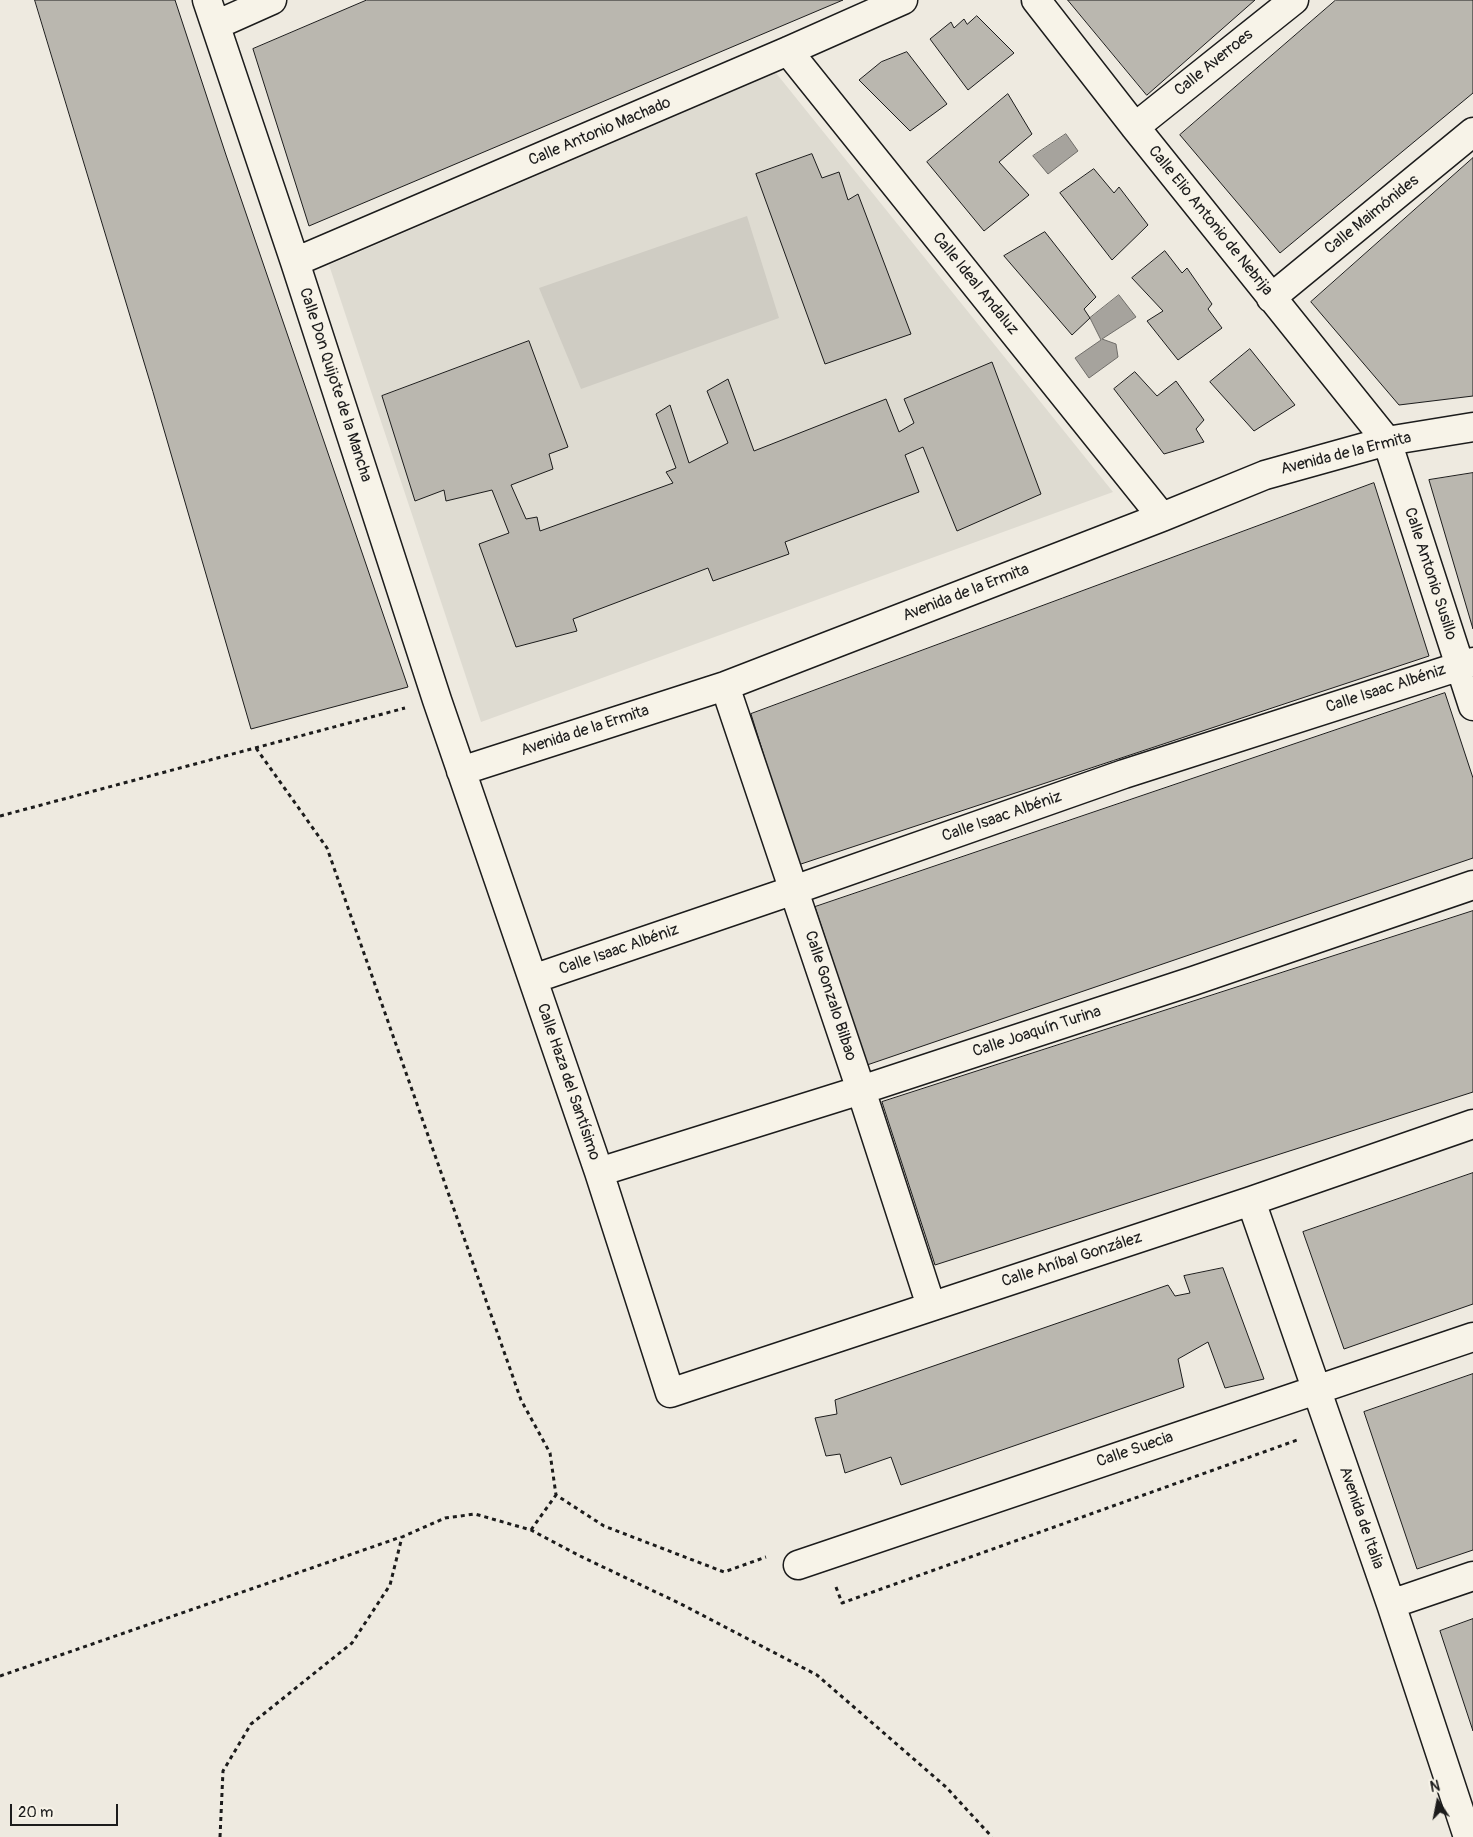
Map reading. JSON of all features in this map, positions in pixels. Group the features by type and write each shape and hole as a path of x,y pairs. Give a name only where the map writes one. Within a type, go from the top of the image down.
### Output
{"street":[{"path":"212,12 272,0"},
{"name":"Calle Antonio Machado","path":"295,262 903,0"},
{"name":"Calle Elio Antonio de Nebrija","path":"1036,0 1271,298 1387,441"},
{"name":"Calle Averroes","path":"1135,127 1294,0"},
{"name":"Calle Don Quijote de la Mancha","path":"212,12 461,771"},
{"name":"Calle Ideal Andaluz","path":"788,51 1162,517"},
{"name":"Calle Maimónides","path":"1271,298 1473,132"},
{"name":"Avenida de la Ermita","path":"461,771 725,686 1162,517 1265,475 1387,441 1473,427"},
{"name":"Calle Antonio Susillo","path":"1387,441 1466,664 1473,706"},
{"name":"Calle Isaac Albéniz","path":"533,979 1124,774 1466,664"},
{"name":"Calle Gonzalo Bilbao","path":"725,686 861,1090 931,1306"},
{"name":"Calle Haza del Santísimo","path":"461,771 599,1172 670,1393"},
{"name":"Calle Joaquín Turina","path":"599,1172 861,1090 1203,978 1473,885"},
{"name":"Calle Aníbal González","path":"670,1393 1250,1201 1473,1124"},
{"name":"Avenida de Italia","path":"1250,1201 1469,1832"},
{"name":"Calle Suecia","path":"786,1560 1473,1337"},
{"path":"1391,1604 1473,1576"}],"path":[{"path":"0,816 437,700"},
{"path":"256,748 328,848 521,1400 550,1453 556,1495 532,1530"},
{"path":"827,1588 836,1585 842,1603 1305,1437"},
{"path":"556,1495 604,1526 724,1572 786,1560"},
{"path":"0,1676 402,1537 445,1518 475,1514 532,1530 580,1556 681,1604 817,1675 946,1787 992,1837"},
{"path":"220,1837 223,1772 251,1724 352,1643 390,1584 402,1537"}],"shaded area":[{"path":"776,73 1113,492 481,722 329,265"},
{"path":"1066,134 1078,151 1048,174 1033,156"},
{"path":"747,216 779,318 581,389 539,288"},
{"path":"1119,295 1136,317 1102,339 1116,344 1118,357 1089,378 1075,358 1101,340 1090,318"}],"building":[{"path":"35,0 175,0 408,687 251,729 153,392"},
{"path":"367,0 843,0 309,226 253,49"},
{"path":"1068,0 1255,0 1147,95"},
{"path":"1336,0 1473,0 1473,93 1280,253 1180,135"},
{"path":"977,16 1014,53 968,90 930,39 951,22 954,28 964,19 967,24"},
{"path":"907,52 947,104 910,131 859,80 881,62"},
{"path":"1008,94 1032,134 999,162 1029,195 984,231 927,162"},
{"path":"812,154 822,178 839,172 848,200 858,194 911,334 825,364 756,174"},
{"path":"1473,158 1473,396 1399,405 1311,302"},
{"path":"1094,169 1114,193 1119,187 1148,225 1112,260 1060,193"},
{"path":"1045,232 1096,297 1084,309 1090,318 1072,335 1004,256"},
{"path":"1165,251 1182,273 1187,268 1212,304 1208,309 1222,328 1178,360 1147,321 1163,311 1132,278"},
{"path":"529,341 568,447 549,454 553,469 511,485 526,519 537,517 540,531 673,483 666,472 676,468 656,414 670,405 689,463 728,443 707,391 728,379 754,451 886,399 899,432 914,423 904,399 992,362 1041,494 957,531 923,447 905,455 919,492 785,542 789,554 713,581 708,568 573,619 577,631 516,647 479,544 509,533 492,490 446,501 444,490 415,501 382,396"},
{"path":"1250,349 1295,405 1254,431 1210,382"},
{"path":"1135,372 1157,396 1176,381 1204,420 1196,429 1204,442 1164,454 1114,389"},
{"path":"1473,473 1473,629 1429,480"},
{"path":"1374,483 1429,656 798,865 751,714"},
{"path":"1445,693 1473,778 1473,858 867,1065 815,907"},
{"path":"1473,911 1473,1092 935,1265 882,1102"},
{"path":"1473,1173 1473,1304 1344,1349 1303,1232"},
{"path":"1223,1268 1264,1379 1225,1388 1208,1342 1178,1359 1184,1387 901,1485 891,1457 845,1473 840,1454 826,1456 815,1418 837,1414 835,1400 1168,1285 1175,1296 1190,1293 1184,1276"},
{"path":"1473,1374 1473,1550 1417,1569 1364,1412"},
{"path":"1473,1619 1473,1731 1440,1631"}]}
